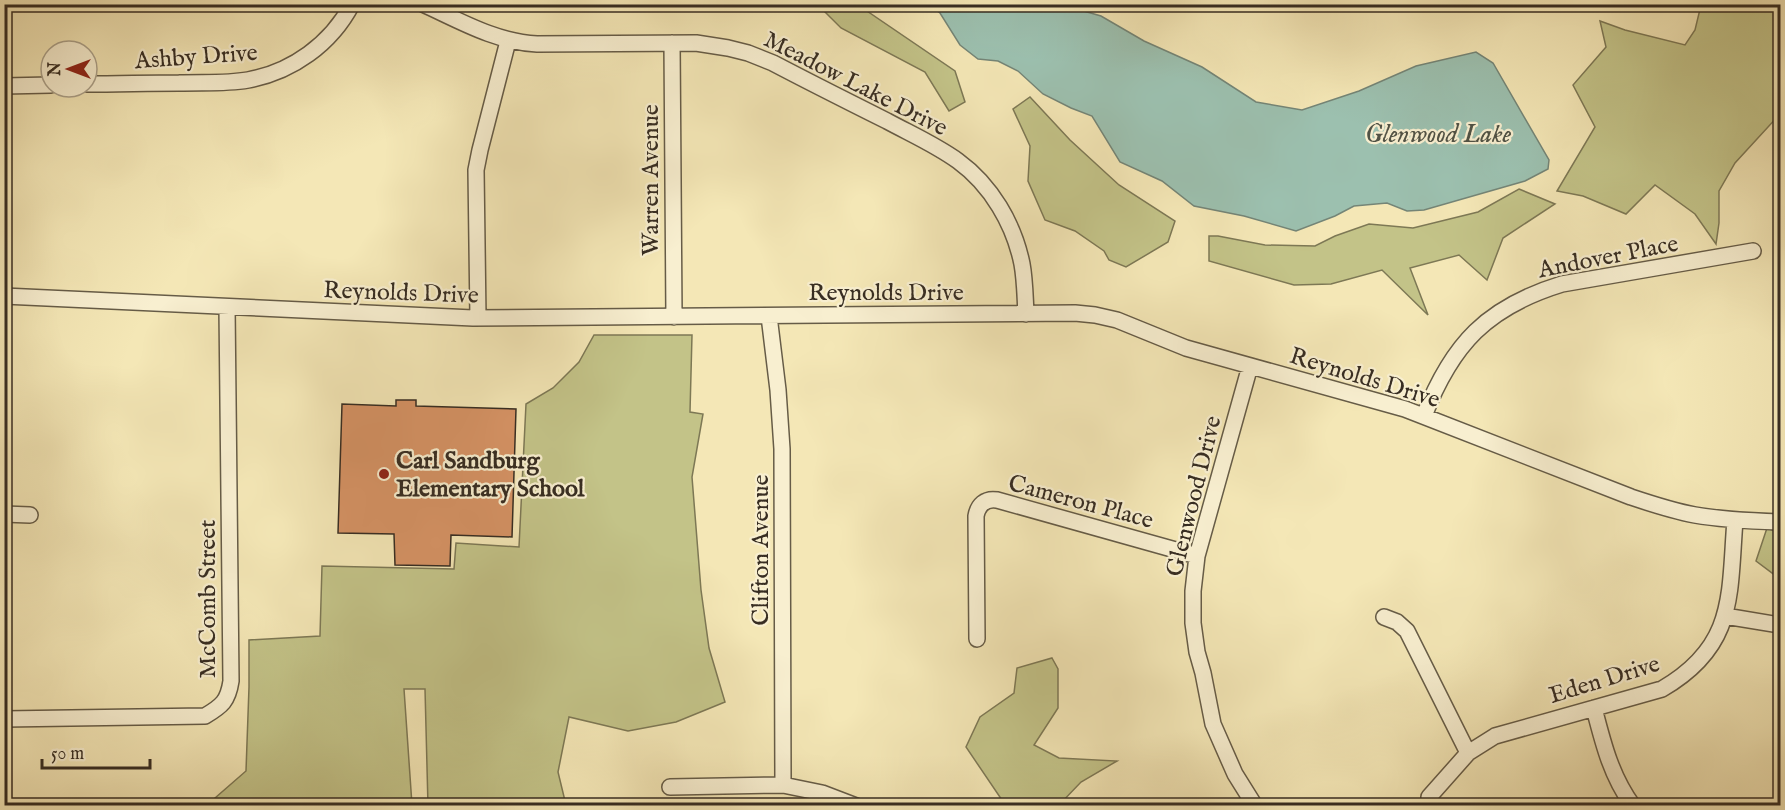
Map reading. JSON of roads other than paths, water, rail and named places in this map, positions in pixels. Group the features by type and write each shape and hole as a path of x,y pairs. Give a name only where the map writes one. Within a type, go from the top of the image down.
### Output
{"street":[{"name":"Ashby Drive","path":"99,84 225,82 248,80 272,74 293,64 320,45 345,18 352,4"},
{"name":"Meadow Lake Drive","path":"423,4 508,41 537,44 696,43 722,46 748,53 773,63 933,145 959,162 977,178 992,196 1009,225 1022,264 1026,314"},
{"path":"478,318 476,170 508,41"},
{"name":"Warren Avenue","path":"672,43 674,317"},
{"path":"4,86 39,85"},
{"name":"Andover Place","path":"1424,416 1443,372 1457,351 1473,333 1514,302 1563,284 1753,251"},
{"name":"Reynolds Drive","path":"4,296 478,318 1095,315 1117,320 1186,348 1405,409 1662,507 1695,515 1780,522"},
{"name":"McComb Street","path":"4,719 206,716 220,708 229,694 231,681 227,307"},
{"name":"Clifton Avenue","path":"769,316 782,449 783,785"},
{"name":"Glenwood Drive","path":"1250,366 1197,556 1193,591 1193,622 1197,652 1213,724 1235,774 1255,806"},
{"name":"Cameron Place","path":"977,639 976,516 977,509 988,500 997,500 1197,556"},
{"path":"4,514 30,515"},
{"name":"Eden Drive","path":"1429,797 1468,753 1495,736 1653,692 1680,678 1696,666 1709,650 1725,616 1730,592 1735,520"},
{"path":"1725,616 1780,625"},
{"path":"1384,617 1397,622 1407,631 1468,753"},
{"path":"1594,708 1612,771 1633,806"},
{"path":"670,787 783,785 822,793 856,806"}],"water":[{"name":"Glenwood Lake","path":"929,5 1063,5 1101,16 1144,41 1202,67 1256,102 1302,110 1359,91 1416,66 1476,52 1493,63 1549,160 1548,169 1525,181 1424,210 1407,211 1387,203 1354,206 1296,231 1244,216 1194,206 1162,181 1120,162 1092,116 1043,94 1018,71 998,61 978,59 960,45 940,13"}],"place":[{"name":"Carl Sandburg Elementary School","path":"384,474"}]}
